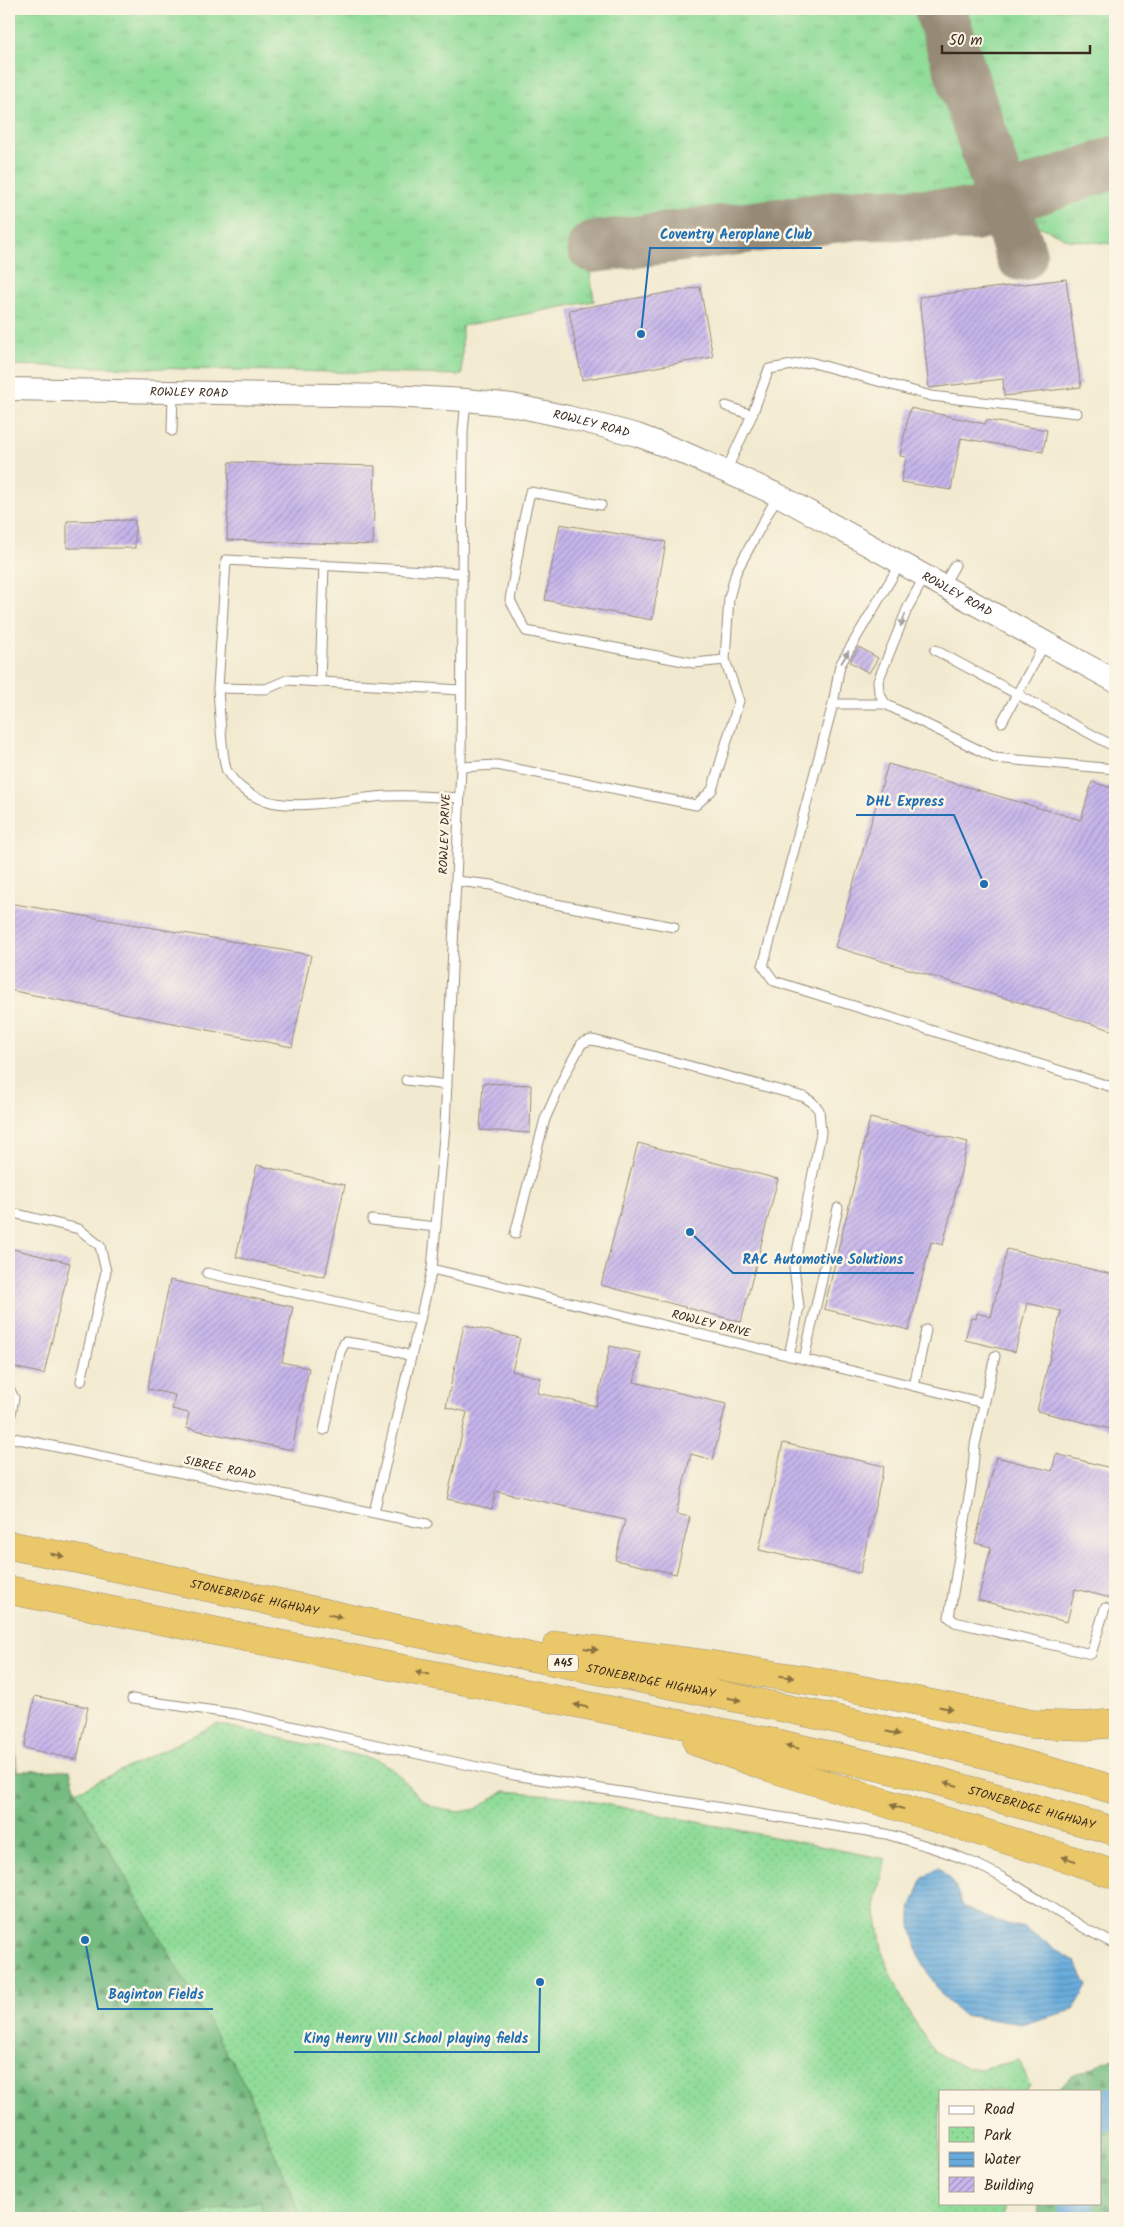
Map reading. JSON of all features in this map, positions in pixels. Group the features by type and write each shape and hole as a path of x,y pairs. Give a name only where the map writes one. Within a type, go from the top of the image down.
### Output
{"highway":[{"name":"STONEBRIDGE HIGHWAY","path":"9,1545 473,1645 832,1719 1033,1765 1115,1790"},
{"name":"STONEBRIDGE HIGHWAY","path":"9,1590 612,1712 780,1744 923,1777 1115,1831"},
{"path":"473,1645 560,1646 713,1665 843,1686 1032,1724 1085,1726 1115,1723"},
{"path":"612,1712 768,1767 1076,1861 1115,1875"}],"street":[{"name":"ROWLEY ROAD","path":"9,389 390,396 466,400 512,405 594,424 636,435 726,471 778,495 1045,643 1113,675"}],"lane":[{"path":"726,471 752,415 769,369 810,362 931,396 1077,413"},
{"path":"172,392 172,431"},
{"name":"ROWLEY DRIVE","path":"374,1512 432,1269 436,1227 447,1086 461,767 463,432 466,400"},
{"path":"726,406 752,415"},
{"path":"601,505 530,492 510,600 526,631 694,663 725,660"},
{"path":"461,767 497,765 696,805 712,790 739,701 725,660 729,598 736,572 778,495"},
{"path":"459,798 377,796 324,803 276,803 256,798 238,786 226,769 218,688 226,560 462,573"},
{"path":"900,563 840,665 833,704 763,966 774,981 1115,1088"},
{"path":"320,681 324,565"},
{"path":"885,704 879,692 878,680 908,607 934,581 955,565"},
{"path":"1002,722 1045,643"},
{"path":"935,650 1115,747"},
{"path":"218,688 266,689 287,680 461,690"},
{"path":"833,704 885,704 996,758 1115,769"},
{"path":"456,881 492,885 535,900 674,927"},
{"path":"515,1234 545,1119 567,1070 582,1043 590,1040 596,1041 804,1097 819,1110 821,1133 794,1267 800,1307 789,1356"},
{"path":"406,1080 447,1086"},
{"path":"804,1359 838,1208"},
{"path":"9,1212 79,1229 100,1246 106,1270 81,1381"},
{"path":"372,1220 436,1227"},
{"name":"ROWLEY DRIVE","path":"432,1269 984,1403"},
{"path":"207,1273 420,1320"},
{"path":"914,1386 926,1330"},
{"path":"324,1430 340,1352 345,1342 380,1347 411,1356"},
{"path":"995,1356 975,1445 972,1479 948,1617 955,1622 1091,1654 1105,1608"},
{"path":"9,1388 14,1398 9,1425"},
{"name":"SIBREE ROAD","path":"9,1437 427,1524"},
{"path":"132,1699 236,1714 514,1775 886,1834 917,1842 970,1862 1084,1929 1115,1944"}],"green space":[{"path":"9,9 927,9 985,177 972,189 585,233 594,301 462,326 462,375 9,365"},
{"path":"954,9 1115,9 1115,244 1069,240 1026,220 1008,173"},
{"path":"217,1724 378,1760 393,1769 420,1798 430,1805 443,1810 460,1812 476,1809 504,1791 564,1796 886,1859 875,1906 883,1955 906,2008 934,2051 963,2067 980,2069 1019,2060 1030,2086 1027,2090 939,2090 939,2204 1005,2204 1005,2218 302,2218 247,2088 76,1792"},
{"path":"9,1739 15,1740 17,1771 70,1770 76,1792 247,2088 302,2218 263,2218 259,2201 173,2218 9,2218"},
{"path":"1115,2057 1115,2218 1038,2218 1039,2204 1102,2204 1102,2090 1057,2090 1072,2076"},
{"path":"260,2201 263,2218 173,2218"}],"water":[{"path":"938,1867 955,1885 963,1907 998,1922 1024,1928 1075,1962 1087,1986 1074,2010 1021,2024 963,2015 942,1996 920,1959 911,1926 911,1909 922,1879"}],"building":[{"path":"1066,279 1081,387 1004,396 1003,379 929,388 919,297"},
{"path":"700,287 713,357 582,380 569,310"},
{"path":"910,408 985,424 986,420 1047,430 1043,452 961,438 951,490 901,482 906,457 900,456"},
{"path":"229,462 375,466 373,545 227,540"},
{"path":"135,520 135,548 67,548 67,521"},
{"path":"560,524 666,542 652,620 545,600"},
{"path":"859,647 878,658 869,673 850,662"},
{"path":"888,764 1081,820 1092,782 1115,789 1115,1031 835,947"},
{"path":"9,903 311,955 292,1047 9,990"},
{"path":"483,1083 531,1085 530,1133 480,1130"},
{"path":"870,1118 968,1142 943,1245 931,1242 909,1330 824,1309"},
{"path":"638,1143 778,1179 741,1322 601,1285"},
{"path":"257,1165 345,1185 325,1277 236,1257"},
{"path":"9,1248 70,1263 44,1374 9,1366"},
{"path":"1007,1249 1115,1275 1115,1430 1037,1411 1061,1311 1027,1303 1015,1352 965,1340 971,1318 976,1319 977,1313 991,1317"},
{"path":"170,1280 293,1307 282,1362 309,1368 292,1450 186,1428 189,1413 172,1409 175,1395 147,1389"},
{"path":"464,1325 520,1338 512,1371 541,1378 537,1393 596,1406 610,1346 641,1353 634,1382 726,1404 713,1460 691,1454 676,1514 690,1517 676,1574 615,1560 625,1520 496,1491 492,1509 447,1499 467,1412 446,1407"},
{"path":"783,1443 884,1466 860,1573 759,1550"},
{"path":"1056,1454 1115,1469 1115,1599 1075,1589 1067,1622 978,1600 991,1547 975,1543 996,1457 1052,1471"},
{"path":"35,1696 88,1707 77,1760 24,1748"}],"waterway":[{"path":"1102,2113 1115,2103"},
{"path":"1076,2204 1076,2218"}],"taxiway":[{"path":"940,9 1021,255"},
{"path":"593,247 858,214 976,215 1003,201 1115,162"}],"place":[{"name":"Coventry Aeroplane Club","path":"641,334"},
{"name":"DHL Express","path":"984,884"},
{"name":"RAC Automotive Solutions","path":"690,1232"},
{"name":"Baginton Fields","path":"85,1940"},
{"name":"King Henry VIII School playing fields","path":"540,1982"}]}
